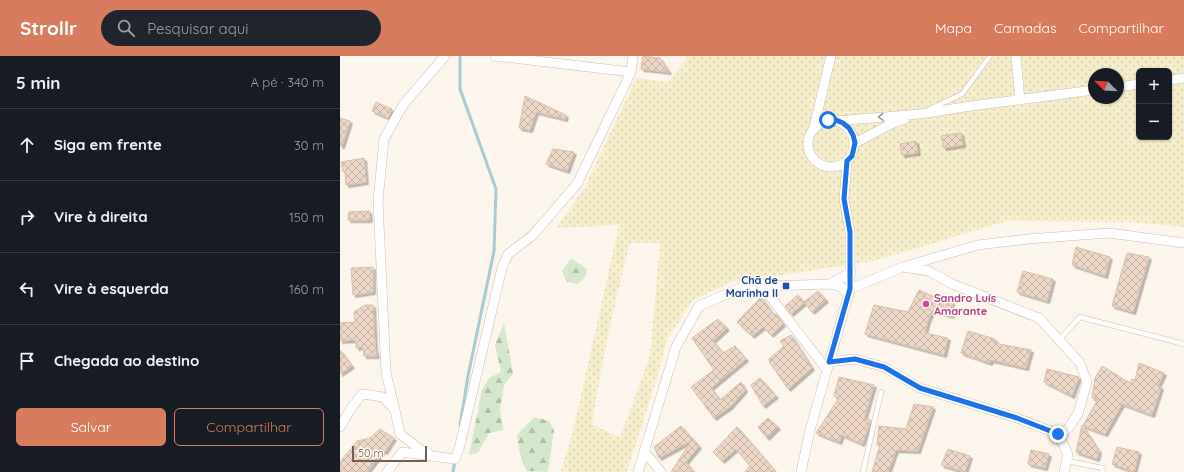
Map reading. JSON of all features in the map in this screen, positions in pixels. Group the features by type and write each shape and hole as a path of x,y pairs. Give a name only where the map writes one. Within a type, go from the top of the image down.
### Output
{"street":[{"path":"437,456 421,450 400,434 386,373 378,201 384,138 403,105 445,56"},
{"path":"495,56 631,72"},
{"path":"387,472 402,452 455,459 459,449 502,268 508,254 532,236 577,184 631,72 633,56"},
{"path":"831,56 814,127 808,144 810,153 815,160 822,165 831,167 840,166 847,161 852,156 855,143 849,128 836,120"},
{"path":"1016,56 1020,100"},
{"path":"1172,80 1184,78"},
{"path":"1124,86 1136,84"},
{"path":"814,127 828,120 920,114 1088,91"},
{"path":"855,143 892,124 920,114"},
{"path":"804,471 810,430 849,292 850,232 844,199 847,161"},
{"path":"849,292 903,267 978,245 1028,239 1109,233 1184,243"},
{"path":"903,267 929,271 952,284 1039,318 1080,363 1087,382 1078,414 1067,430 1058,434"},
{"path":"830,284 850,272"},
{"path":"638,472 676,347 699,306 743,287 830,284 840,286 849,292"},
{"path":"762,286 828,366"},
{"path":"828,366 855,359 884,367 920,388 1017,418 1058,434 1068,454 1064,472"},
{"path":"340,427 352,406 362,394 384,397 395,410"},
{"path":"644,451 661,472"}],"lane":[{"path":"920,114 962,94 990,56"},
{"path":"1059,340 1080,317 1184,344"},
{"path":"863,472 882,392"},
{"path":"1067,461 1103,468 1102,472"}],"green space":[{"path":"571,258 587,269 586,276 578,284 567,282 562,271"},
{"path":"504,323 513,374 504,385 500,409 503,430 489,433 478,453 469,455 482,390 489,378 501,372 495,345"},
{"path":"534,417 549,421 554,430 548,472 526,471 519,450 517,435"}],"sand":[{"path":"688,56 1184,56 1184,227 1131,222 1007,221 874,261 781,275 741,278 693,300 667,340 627,472 561,472 574,427 619,225 556,228 584,189 636,78 669,82","holes":["630,243 660,243 650,355 620,438 592,424 609,333"]}],"building":[{"path":"643,56 660,58 669,72 641,69"},
{"path":"525,96 566,115 565,119 536,112 530,130 519,128"},
{"path":"376,102 392,109 388,118 372,111"},
{"path":"340,118 350,121 342,146 340,146"},
{"path":"961,133 963,145 944,148 941,136"},
{"path":"916,141 918,153 902,155 900,144"},
{"path":"553,149 574,152 567,171 546,164"},
{"path":"364,158 366,182 346,185 345,171 343,172 341,162"},
{"path":"369,211 370,220 348,220 349,212"},
{"path":"1076,247 1110,257 1105,276 1072,265"},
{"path":"1127,253 1149,257 1133,312 1112,306"},
{"path":"373,267 373,292 353,295 351,268"},
{"path":"1023,271 1053,279 1047,301 1017,292"},
{"path":"919,290 939,299 952,302 952,316 933,311 928,320 925,333 948,338 944,355 865,334 874,305 908,312"},
{"path":"818,291 826,300 812,312 804,302"},
{"path":"798,295 804,303 791,314 785,306"},
{"path":"761,297 774,315 776,314 783,324 771,335 763,327 752,336 737,322"},
{"path":"365,305 373,305 375,348 377,356 364,356 363,347 356,348 356,340 340,341 340,323 355,322 354,312"},
{"path":"718,319 727,328 713,341 723,353 735,346 746,359 711,388 720,400 741,382 745,390 730,407 714,418 691,387 714,370 692,338"},
{"path":"968,331 995,339 994,343 1031,350 1026,368 991,360 990,363 961,353"},
{"path":"791,335 812,368 788,389 770,363 769,359 784,346 780,341"},
{"path":"340,350 352,366 340,374"},
{"path":"1139,363 1164,373 1158,386 1161,387 1152,415 1122,404 1105,434 1083,426 1098,399 1092,398 1095,378 1102,366 1130,383 1132,379 1135,380"},
{"path":"1047,369 1079,377 1072,396 1044,382"},
{"path":"839,377 874,385 864,419 871,420 862,444 842,435 839,442 816,433 839,398 834,396"},
{"path":"760,378 776,396 763,406 751,385"},
{"path":"914,404 933,407 918,451 896,450 888,472 872,472 880,445 877,445 879,426 906,429"},
{"path":"768,418 778,427 767,438 758,427"},
{"path":"1082,425 1099,451 1097,459 1076,452"},
{"path":"681,426 699,446 686,462 694,472 671,472 692,440 659,458 654,447"},
{"path":"737,427 776,472 745,472 750,466 736,449 722,461 713,452"},
{"path":"380,429 394,438 385,452 383,451 367,472 340,472 340,462 357,441 370,438"},
{"path":"1117,447 1139,452 1134,472 1112,464"},
{"path":"948,449 970,456 965,472 941,465"},
{"path":"1031,450 1049,454 1045,468 1028,464"}],"waterway":[{"path":"460,56 460,89 496,189 494,251 468,376 460,425"},
{"path":"453,472 455,460"}],"place":[{"name":"Chã de Marinha II","path":"786,286"},
{"name":"Sandro Luís Amarante","path":"926,304"}],"route":[{"path":"828,120 836,120 849,128 855,143 852,156 847,161 844,199 850,232 850,289 829,362 855,359 884,367 920,388 1017,418 1058,434"}]}
